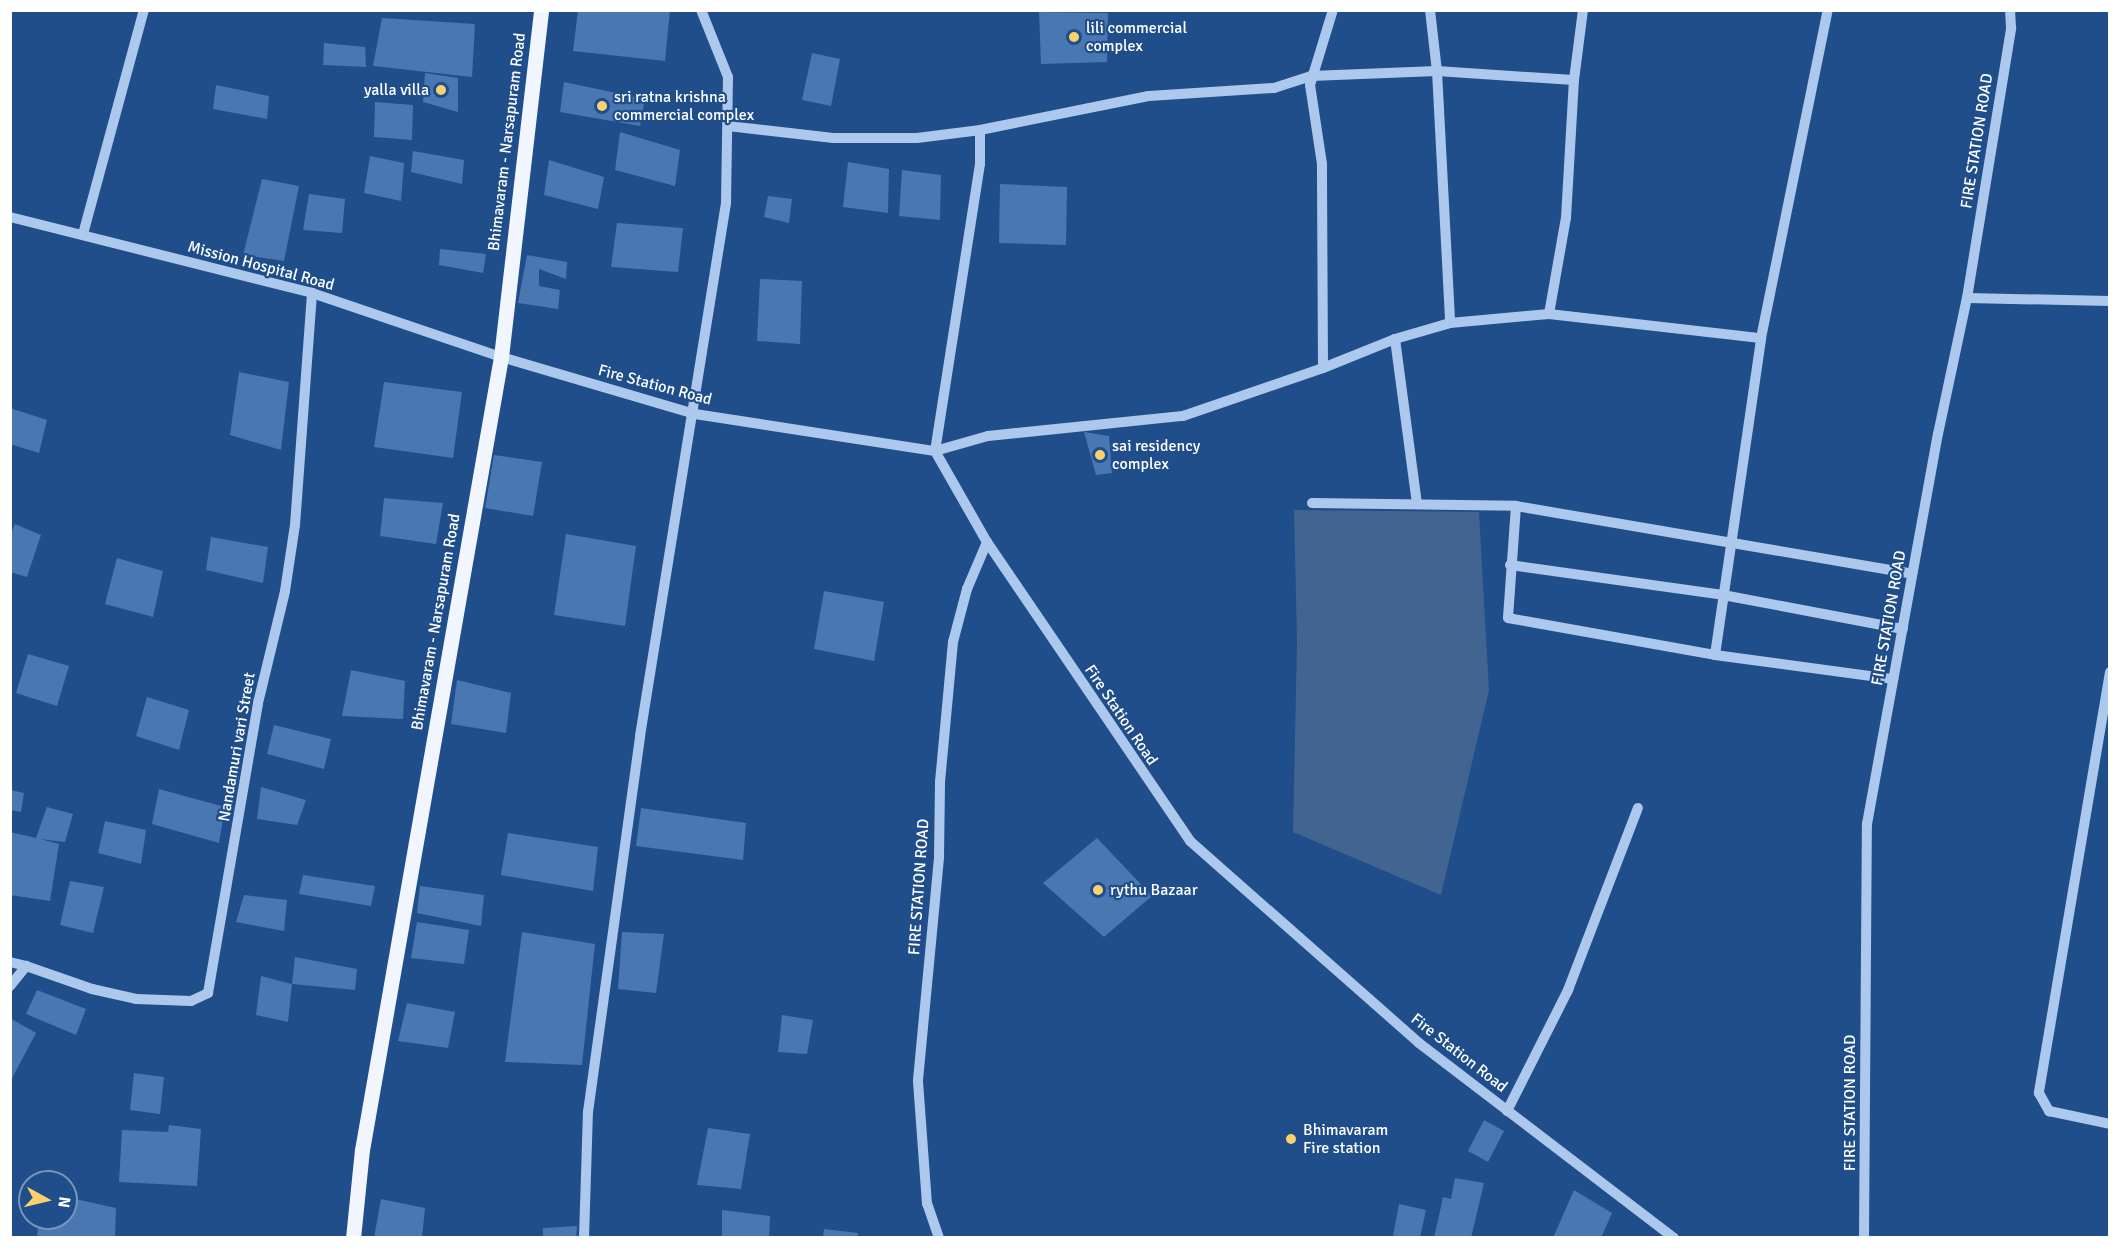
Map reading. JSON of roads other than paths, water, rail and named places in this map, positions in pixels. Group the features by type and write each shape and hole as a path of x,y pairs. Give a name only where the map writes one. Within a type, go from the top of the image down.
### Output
{"main road":[{"name":"Bhimavaram - Narsapuram Road","path":"353,1238 362,1150 501,357 541,10"}],"street":[{"path":"83,234 144,10"},
{"path":"584,1238 590,1101 640,736 694,414 726,203 728,77 701,10"},
{"path":"1323,368 1322,164 1312,106 1311,76 1333,10"},
{"path":"1430,10 1437,70 1450,323"},
{"path":"1549,314 1566,218 1574,80 1583,10"},
{"path":"1715,655 1761,338 1828,10"},
{"name":"FIRE STATION ROAD","path":"1864,1238 1867,824 1912,574 1966,298 2011,28 2010,10"},
{"path":"728,126 833,138 916,138 980,130 1149,96 1274,88 1311,76 1437,70 1574,80"},
{"path":"980,130 980,164 935,451 988,436 1183,416 1323,368 1395,339 1450,323 1549,314 1761,338"},
{"name":"Mission Hospital Road","path":"10,217 312,293 501,357"},
{"name":"Nandamuri vari Street","path":"26,966 92,989 136,999 191,1000 208,993 258,703 285,591 295,525 312,293"},
{"path":"1966,298 2109,301"},
{"path":"1395,339 1417,504"},
{"name":"Fire Station Road","path":"501,357 694,414 935,451 987,542 1190,841 1419,1043 1674,1238"},
{"path":"1312,503 1516,506 1733,541 1912,574"},
{"path":"1516,506 1508,618 1715,655 1893,680"},
{"name":"FIRE STATION ROAD","path":"939,1238 927,1204 918,1080 939,856 940,782 953,642 967,589 987,542"},
{"path":"1510,565 1723,595 1903,629"},
{"path":"2109,672 2039,1093 2049,1111 2109,1124"},
{"path":"1507,1111 1568,990 1638,808"},
{"path":"10,962 26,966 10,986"}],"water":[{"path":"1294,510 1479,512 1489,690 1441,895 1293,832 1297,641"}],"place":[{"name":"lili commercial complex","path":"1074,37"},
{"name":"yalla villa","path":"441,90"},
{"name":"sri ratna krishna commercial complex","path":"602,106"},
{"name":"sai residency complex","path":"1100,455"},
{"name":"rythu Bazaar","path":"1098,890"},
{"name":"Bhimavaram Fire station","path":"1291,1139"}]}
